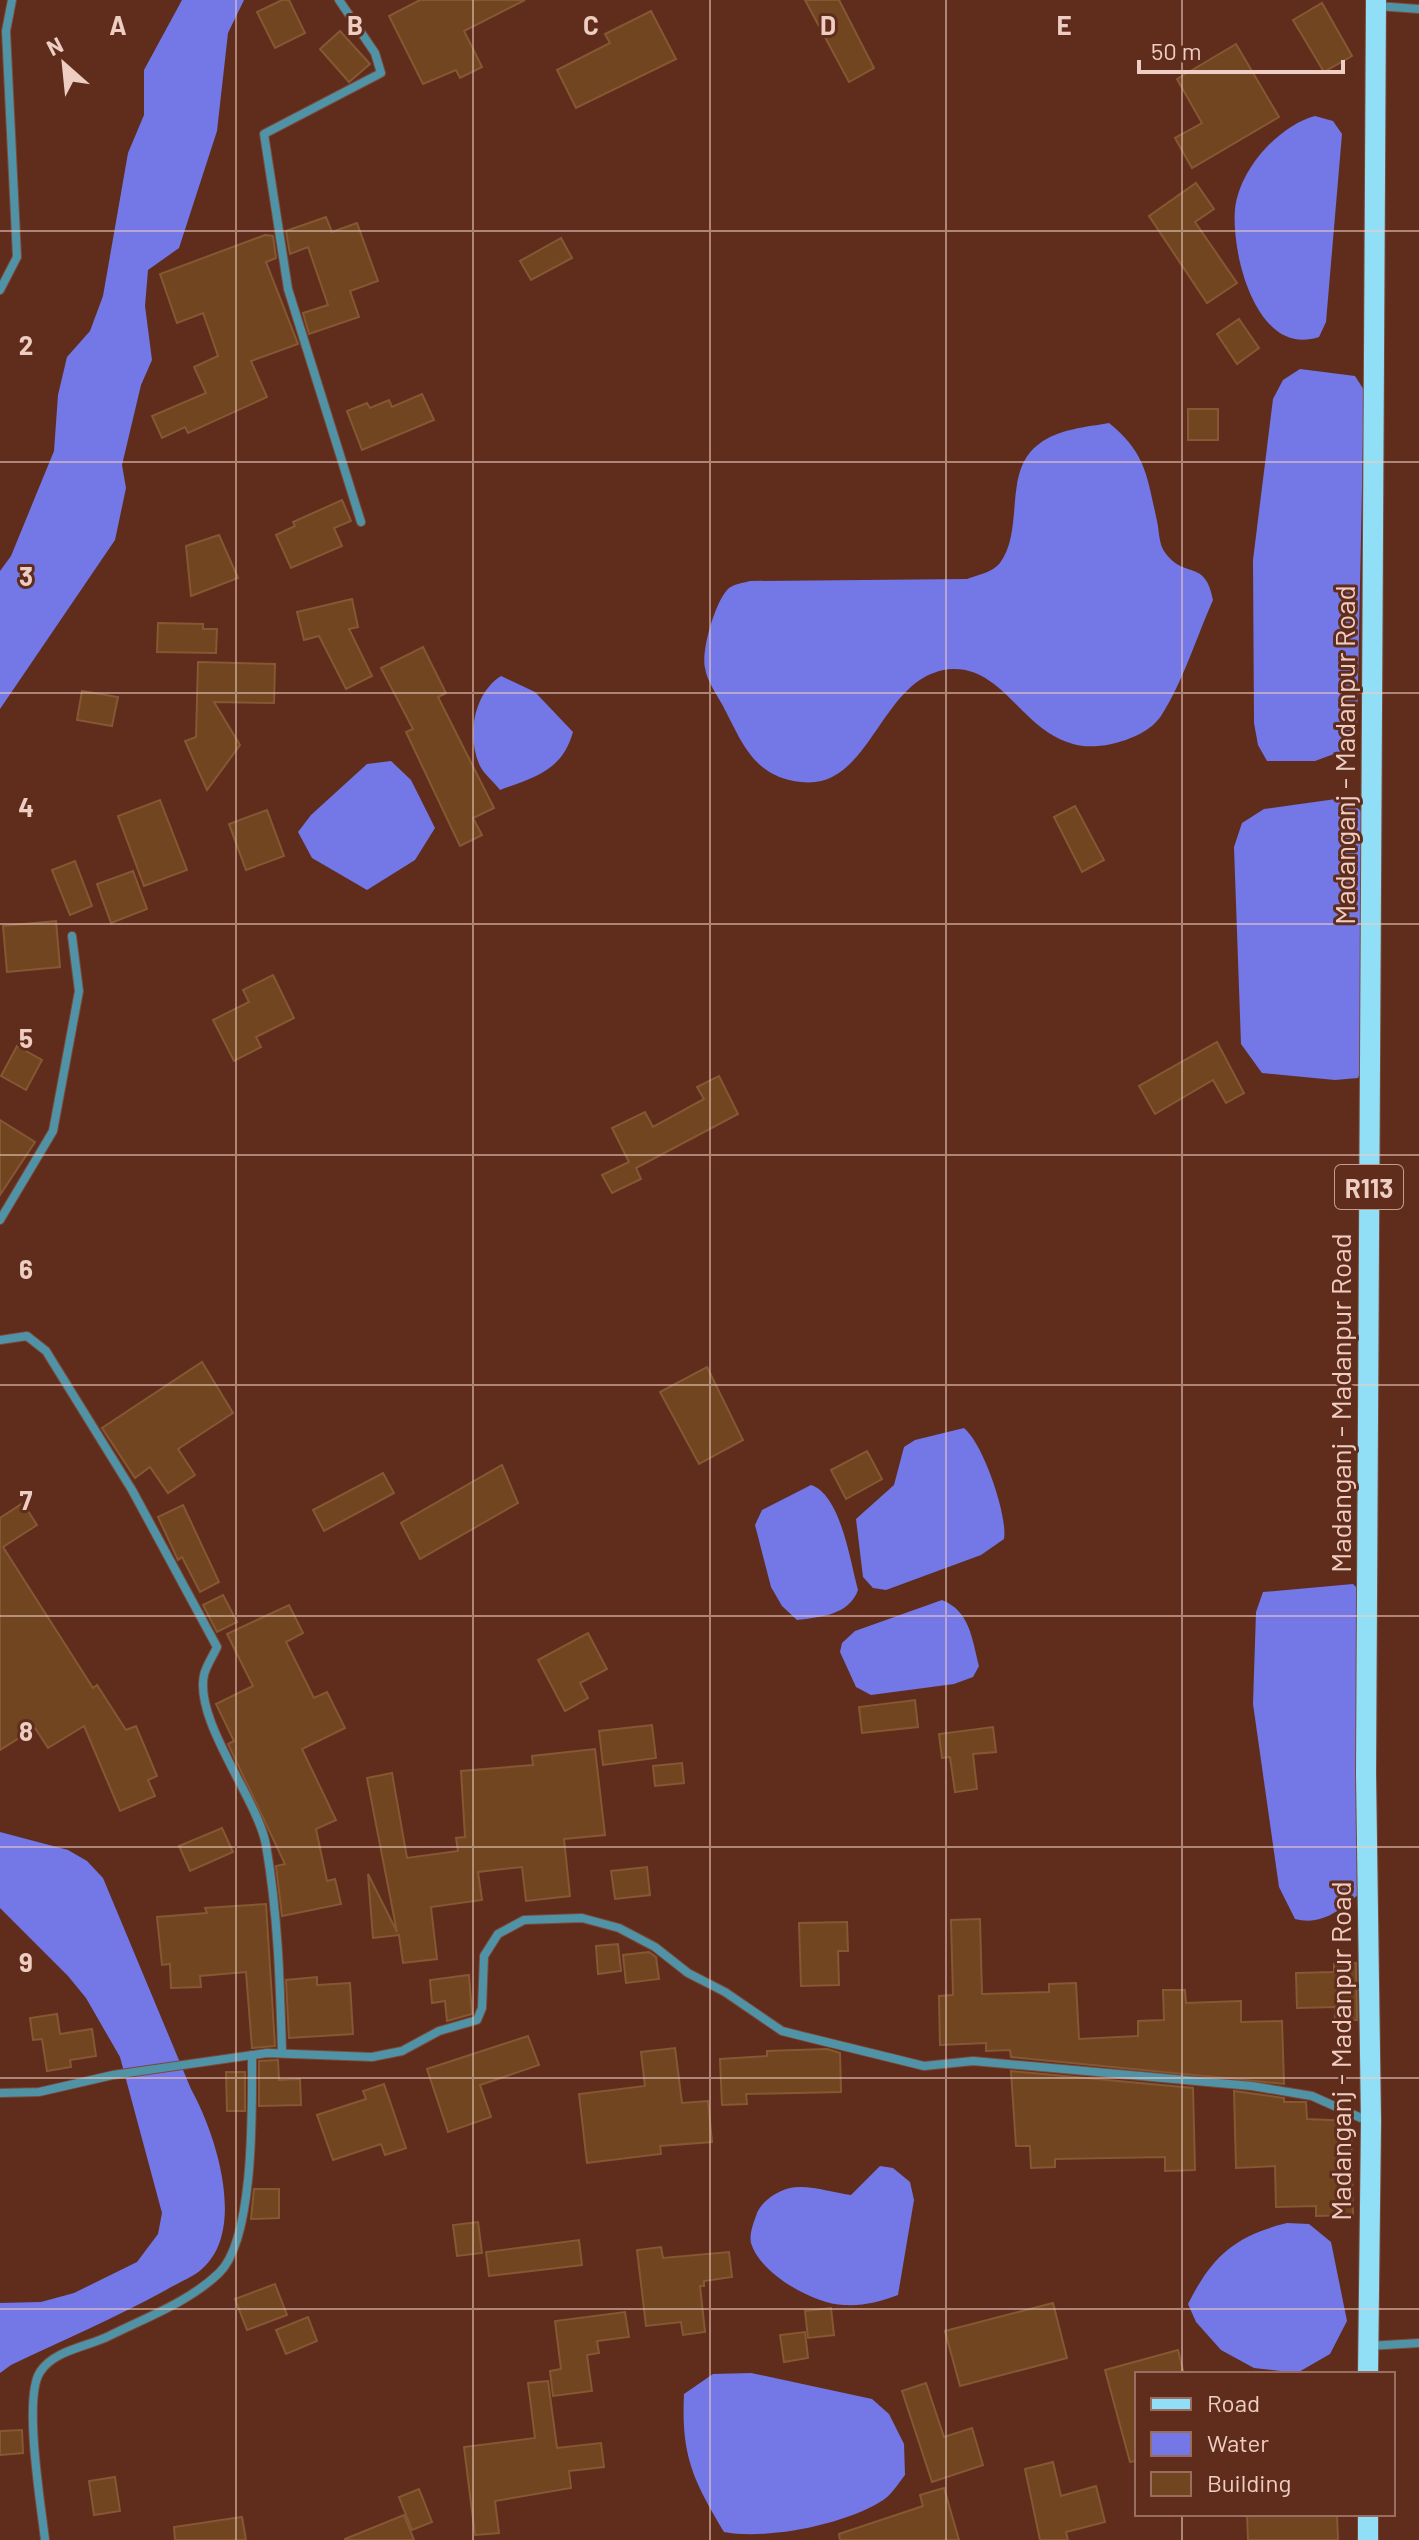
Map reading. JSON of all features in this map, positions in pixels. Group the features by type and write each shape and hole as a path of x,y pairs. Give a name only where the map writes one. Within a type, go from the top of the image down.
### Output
{"main road":[{"name":"Madanganj - Madanpur Road","path":"1368,2372 1371,2122 1366,1758 1376,3"},
{"path":"1368,2516 1368,2540"}],"street":[{"path":"0,290 17,257 6,31 12,0"},
{"path":"339,0 375,53 381,73 264,134 288,289 361,522"},
{"path":"1376,3 1419,9"},
{"path":"0,1220 53,1131 79,991 72,936"},
{"path":"0,1340 27,1336 46,1351 132,1490 217,1647 204,1674 203,1691 236,1780 265,1841 278,1950 282,2052"},
{"path":"0,2093 39,2092 113,2075 252,2055 282,2052 372,2057 402,2051 439,2031 477,2020 482,2008 484,1956 498,1934 524,1920 582,1918 619,1928 655,1947 688,1973 725,1992 782,2031 924,2066 973,2061 1252,2086 1312,2096 1371,2122"},
{"path":"45,2540 32,2404 40,2371 57,2356 104,2339 200,2289 222,2271 232,2253 242,2222 250,2141 252,2055"},
{"path":"1367,2346 1419,2343"}],"water":[{"path":"182,0 244,0 228,33 217,131 179,248 148,270 145,306 152,360 141,385 122,465 126,488 115,540 0,709 0,571 11,556 54,451 58,395 67,357 90,331 103,296 128,153 144,115 144,70"},
{"path":"1315,116 1333,121 1342,134 1326,322 1319,337 1297,339 1279,332 1264,318 1252,298 1238,251 1235,209 1244,179 1263,152 1287,129"},
{"path":"1300,369 1355,376 1364,390 1357,730 1350,748 1315,761 1267,761 1258,745 1254,723 1253,560 1273,399 1283,380"},
{"path":"1109,423 1131,445 1143,466 1164,551 1179,565 1205,578 1213,600 1176,689 1154,724 1121,742 1095,746 1073,744 1043,729 985,678 953,669 928,675 909,689 845,769 825,780 801,782 785,779 771,773 751,756 710,683 705,668 710,627 718,604 728,589 750,581 967,579 985,573 1000,563 1007,549 1017,485 1028,455 1055,435"},
{"path":"501,676 535,692 573,732 562,756 546,771 500,790 480,766 473,729 484,693"},
{"path":"391,761 411,780 435,828 415,860 367,890 312,858 298,832 311,815 367,764"},
{"path":"1343,798 1360,810 1366,823 1364,1060 1358,1078 1335,1080 1262,1073 1241,1044 1234,847 1242,823 1264,809"},
{"path":"964,1428 979,1448 993,1480 1002,1514 1004,1539 981,1555 886,1590 873,1588 863,1577 856,1519 894,1485 904,1447 915,1440"},
{"path":"811,1485 821,1491 837,1515 858,1590 841,1610 797,1620 782,1606 771,1587 755,1525 762,1510"},
{"path":"1353,1584 1361,1592 1360,1893 1330,1915 1305,1921 1295,1919 1279,1887 1253,1704 1256,1612 1263,1592"},
{"path":"942,1600 959,1611 972,1636 979,1666 973,1677 954,1684 871,1695 856,1687 840,1652 842,1643 855,1631"},
{"path":"0,1832 68,1850 87,1861 103,1878 209,2129 217,2154 225,2205 223,2229 216,2251 199,2271 0,2373 0,2303 41,2302 74,2293 137,2262 158,2234 162,2213 120,2057 86,1998 0,1908"},
{"path":"880,2166 893,2168 910,2182 914,2200 898,2295 865,2304 832,2303 790,2285 776,2276 756,2255 751,2243 752,2228 759,2209 770,2197 797,2187 851,2195"},
{"path":"1287,2223 1309,2224 1331,2242 1347,2321 1330,2354 1299,2372 1254,2368 1221,2350 1196,2322 1188,2304 1206,2273 1227,2250 1269,2228"},
{"path":"751,2373 872,2399 889,2414 904,2444 905,2475 894,2490 884,2500 864,2510 825,2524 761,2534 724,2532 691,2467 685,2434 684,2394 713,2374"}],"building":[{"path":"282,0 289,0 305,33 275,48 257,12"},
{"path":"420,0 525,0 464,31 482,67 460,78 456,70 423,84 389,16"},
{"path":"805,0 839,0 874,68 849,82"},
{"path":"1322,3 1352,56 1324,72 1293,20"},
{"path":"651,11 676,59 576,108 557,70 610,43 605,34"},
{"path":"340,31 370,64 349,82 320,49"},
{"path":"1236,44 1279,117 1192,168 1175,138 1202,123 1177,79"},
{"path":"1196,183 1214,209 1195,222 1237,283 1207,303 1149,216"},
{"path":"326,217 332,232 357,223 378,281 350,291 359,317 309,334 303,313 328,305 308,247 290,254 286,231"},
{"path":"265,235 273,236 276,258 266,262 298,344 251,361 267,397 188,433 185,427 162,438 152,416 206,393 194,367 218,356 203,313 177,323 160,274"},
{"path":"561,238 572,258 531,280 520,261"},
{"path":"1239,319 1259,348 1237,364 1217,334"},
{"path":"422,394 434,420 362,450 347,411 367,403 370,408 389,400 392,407"},
{"path":"1188,409 1218,409 1218,440 1188,440"},
{"path":"342,500 351,521 334,528 342,546 291,568 276,535 295,526 293,522"},
{"path":"219,535 238,578 191,596 186,546"},
{"path":"352,599 358,627 349,629 372,676 346,689 319,636 304,640 297,612"},
{"path":"158,623 203,624 203,629 217,629 216,653 157,652"},
{"path":"423,647 446,693 438,697 494,808 473,818 482,835 460,846 406,732 413,729 381,668"},
{"path":"198,662 275,664 274,703 214,702 240,745 207,790 185,741 196,737"},
{"path":"82,691 118,697 112,726 77,720"},
{"path":"160,800 187,870 144,886 118,816"},
{"path":"1075,806 1104,860 1082,872 1054,817"},
{"path":"267,810 284,856 246,870 229,824"},
{"path":"75,861 92,906 70,915 52,870"},
{"path":"133,871 147,909 111,923 97,884"},
{"path":"56,921 60,967 7,972 3,926"},
{"path":"273,975 294,1018 256,1037 261,1047 234,1061 213,1020 249,1002 243,990"},
{"path":"1217,1042 1244,1093 1226,1103 1213,1080 1155,1114 1139,1086"},
{"path":"17,1046 42,1060 26,1090 1,1076"},
{"path":"719,1076 738,1114 636,1168 641,1179 612,1193 602,1175 629,1162 612,1128 645,1112 653,1127 704,1099 697,1087"},
{"path":"0,1120 35,1142 0,1195"},
{"path":"202,1362 233,1413 178,1449 195,1475 168,1493 150,1467 135,1478 102,1428"},
{"path":"707,1367 743,1440 699,1464 660,1392"},
{"path":"867,1451 882,1479 846,1499 831,1470"},
{"path":"502,1465 518,1503 420,1559 401,1523"},
{"path":"383,1473 394,1493 324,1531 313,1510"},
{"path":"23,1503 37,1525 3,1547 93,1688 97,1685 126,1730 136,1726 157,1776 148,1780 155,1796 120,1811 84,1726 48,1748 35,1728 0,1750 0,1518"},
{"path":"183,1505 219,1582 200,1592 182,1557 178,1560 158,1517"},
{"path":"223,1595 237,1622 217,1632 203,1605"},
{"path":"289,1605 303,1633 286,1642 314,1698 327,1692 345,1728 302,1749 336,1820 316,1829 327,1881 335,1879 341,1904 282,1916 276,1866 285,1864 228,1744 234,1741 216,1704 253,1686 227,1634"},
{"path":"588,1633 607,1669 580,1683 588,1698 565,1711 538,1660"},
{"path":"915,1700 918,1727 862,1733 859,1707"},
{"path":"652,1725 656,1758 603,1765 599,1731"},
{"path":"993,1727 996,1752 973,1754 977,1789 955,1792 950,1757 942,1758 939,1734"},
{"path":"595,1749 605,1835 564,1839 570,1896 526,1901 522,1867 478,1872 482,1900 431,1907 437,1959 403,1963 399,1935 373,1938 368,1874 397,1932 367,1778 392,1773 407,1858 458,1851 456,1838 465,1837 461,1771 533,1765 532,1756"},
{"path":"682,1763 684,1783 655,1786 653,1766"},
{"path":"222,1828 233,1852 190,1871 179,1846"},
{"path":"647,1867 650,1895 615,1899 611,1871"},
{"path":"266,1904 275,2046 252,2048 246,1972 200,1976 201,1987 171,1988 170,1964 162,1965 157,1917 207,1913 205,1908"},
{"path":"980,1919 982,1994 1049,1992 1049,1984 1076,1983 1079,2039 1138,2036 1138,2021 1164,2020 1163,1990 1185,1990 1186,2003 1241,2001 1241,2022 1282,2021 1284,2084 1011,2057 1010,2050 986,2051 986,2043 940,2045 939,1996 953,1995 951,1920"},
{"path":"847,1922 848,1951 838,1951 839,1985 801,1986 799,1923"},
{"path":"618,1944 621,1971 598,1974 596,1946"},
{"path":"649,1952 656,1957 659,1979 626,1983 623,1955"},
{"path":"1356,1963 1357,2020 1335,2020 1335,2007 1297,2008 1296,1973 1334,1972 1334,1964"},
{"path":"469,1975 472,2014 447,2021 445,2001 432,2003 430,1980"},
{"path":"317,1977 317,1985 350,1983 353,2034 289,2038 286,1980"},
{"path":"57,2014 60,2034 92,2029 96,2056 70,2060 71,2067 47,2071 42,2039 33,2040 30,2018"},
{"path":"528,2036 539,2065 480,2085 491,2117 448,2132 427,2069"},
{"path":"675,2048 682,2103 708,2101 712,2142 660,2146 661,2154 587,2163 579,2094 645,2086 641,2052"},
{"path":"827,2049 840,2053 841,2092 746,2094 747,2104 722,2105 720,2059 767,2056 767,2051"},
{"path":"278,2060 279,2080 300,2079 301,2105 259,2106 259,2061"},
{"path":"1011,2071 1193,2088 1195,2170 1165,2171 1165,2157 1055,2159 1055,2167 1031,2168 1030,2146 1016,2146"},
{"path":"226,2072 245,2072 245,2111 227,2111"},
{"path":"384,2084 406,2148 385,2155 381,2144 333,2160 317,2115 366,2099 363,2091"},
{"path":"1234,2091 1284,2098 1284,2102 1306,2102 1307,2119 1351,2121 1353,2215 1316,2216 1316,2206 1276,2207 1275,2166 1236,2168"},
{"path":"254,2189 279,2189 279,2218 251,2219"},
{"path":"478,2222 482,2253 457,2256 453,2225"},
{"path":"579,2240 582,2265 489,2276 486,2252"},
{"path":"661,2247 663,2258 729,2252 732,2277 704,2281 704,2286 700,2286 705,2332 683,2335 681,2322 646,2326 637,2250"},
{"path":"275,2284 287,2315 247,2330 235,2299"},
{"path":"1053,2303 1067,2358 960,2386 945,2331"},
{"path":"831,2308 834,2335 808,2338 805,2311"},
{"path":"625,2312 629,2337 597,2341 599,2353 587,2355 592,2391 553,2396 550,2371 561,2369 555,2321"},
{"path":"308,2317 317,2341 286,2354 276,2330"},
{"path":"805,2332 808,2358 784,2362 780,2335"},
{"path":"1178,2350 1184,2372 1135,2372 1135,2461 1130,2462 1105,2370"},
{"path":"548,2381 557,2448 601,2443 604,2467 569,2471 571,2488 495,2501 499,2533 475,2535 464,2447 535,2438 528,2383"},
{"path":"926,2383 944,2437 972,2428 983,2465 932,2482 902,2391"},
{"path":"22,2430 23,2453 0,2455 0,2431"},
{"path":"1053,2462 1061,2496 1096,2486 1105,2522 1066,2532 1068,2540 1040,2540 1025,2469"},
{"path":"115,2477 120,2511 94,2515 89,2481"},
{"path":"944,2488 959,2540 840,2540 839,2534 923,2506 920,2495"},
{"path":"419,2489 432,2522 412,2530 399,2497"},
{"path":"404,2515 414,2540 345,2540 345,2539"},
{"path":"1247,2516 1337,2516 1338,2540 1248,2540"},
{"path":"242,2517 246,2540 175,2540 174,2527"}]}
